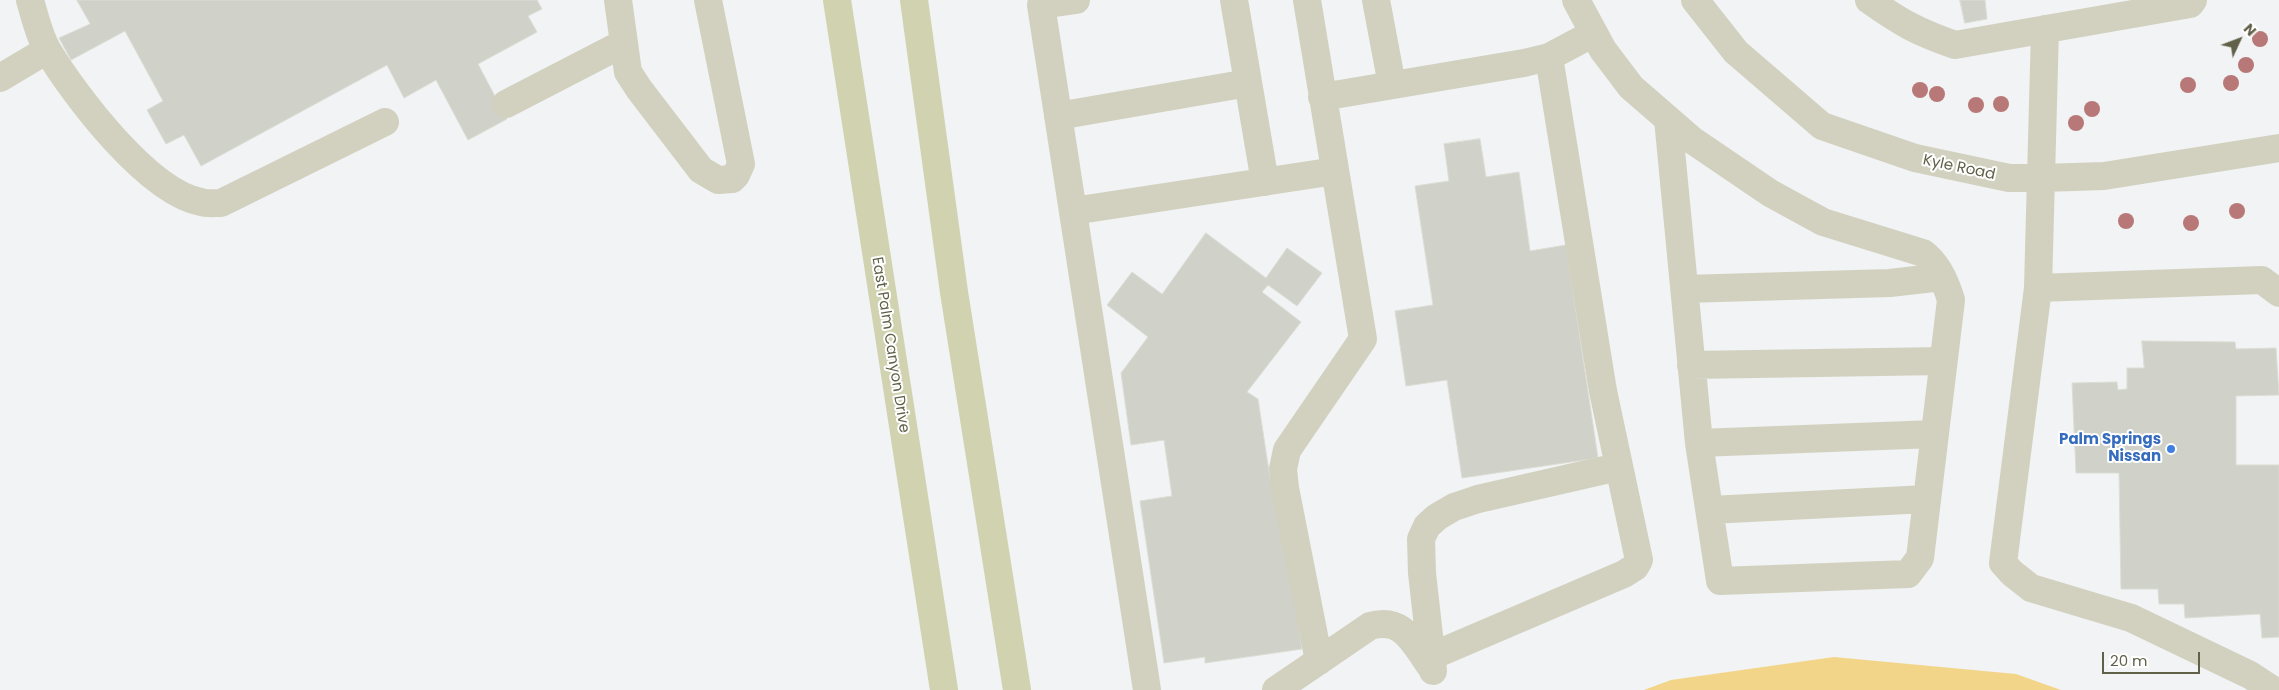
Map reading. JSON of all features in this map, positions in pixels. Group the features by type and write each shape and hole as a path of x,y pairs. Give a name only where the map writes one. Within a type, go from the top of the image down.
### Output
{"main road":[{"name":"East Palm Canyon Drive","path":"838,0 944,690"},
{"path":"914,0 954,292 1017,690"}],"street":[{"path":"30,0 47,50 87,106 114,138 148,171 168,186 201,202 221,203 386,122"},
{"path":"618,0 628,72 633,80 702,170 718,180 732,180 741,164 708,0"},
{"path":"1076,0 1041,5 1146,690"},
{"path":"1234,0 1265,182"},
{"path":"1307,0 1363,339 1287,450 1283,469 1285,488 1319,661"},
{"path":"1376,0 1392,85"},
{"path":"1576,0 1603,50 1631,87 1692,140 1770,194 1823,222 1923,253 1929,257 1942,278 1951,300 1944,361 1920,558 1908,574 1720,581 1699,443 1686,289 1668,120"},
{"name":"Kyle Road","path":"1695,0 1736,52 1822,126 1915,158 2008,178 2042,178 2104,176 2279,148"},
{"path":"1869,0 1900,23 1955,45 2190,4 2192,0"},
{"path":"2045,29 2038,288 2003,563 2031,588 2131,618 2250,676 2273,690"},
{"path":"1322,97 1524,63 1549,57 1594,33"},
{"path":"506,104 624,43"},
{"path":"0,78 47,50"},
{"path":"1432,656 1624,574 1635,567 1639,560 1601,381 1549,57"},
{"path":"1058,116 1248,83"},
{"path":"1073,211 1335,171"},
{"path":"1686,289 1890,283 1942,278"},
{"path":"2038,288 2262,280 2279,293"},
{"path":"1691,365 1944,361"},
{"path":"1699,443 1935,434"},
{"path":"1276,690 1370,626 1383,622 1392,624 1408,634 1433,671 1422,573 1421,539 1427,526 1437,517 1454,507 1478,499 1618,466"},
{"path":"1710,510 1927,499"}],"shaded area":[{"path":"1834,657 2016,674 2061,690 1644,690 1671,680"}],"building":[{"path":"77,0 537,0 542,9 528,16 537,32 478,64 507,119 468,140 436,80 404,98 387,65 201,166 184,135 166,144 147,110 163,101 125,31 71,60 59,38 90,24"},
{"path":"1960,0 1985,0 1987,19 1965,23"},
{"path":"1480,139 1486,177 1519,172 1530,251 1566,245 1598,458 1462,478 1447,380 1406,386 1395,311 1433,305 1415,186 1449,181 1444,144"},
{"path":"1206,233 1266,278 1287,248 1322,273 1297,306 1268,285 1262,292 1301,322 1247,392 1258,399 1270,478 1276,478 1302,649 1205,663 1205,657 1164,663 1140,501 1172,496 1164,440 1131,445 1121,373 1148,337 1107,305 1132,272 1162,294"},
{"path":"2142,341 2235,342 2236,349 2276,348 2279,395 2236,396 2236,465 2279,465 2279,637 2262,638 2260,614 2185,618 2184,604 2159,604 2158,589 2121,589 2119,473 2076,473 2072,383 2117,382 2118,390 2127,389 2127,368 2144,368"}],"place":[{"name":"Palm Springs Nissan","path":"2171,449"}]}
